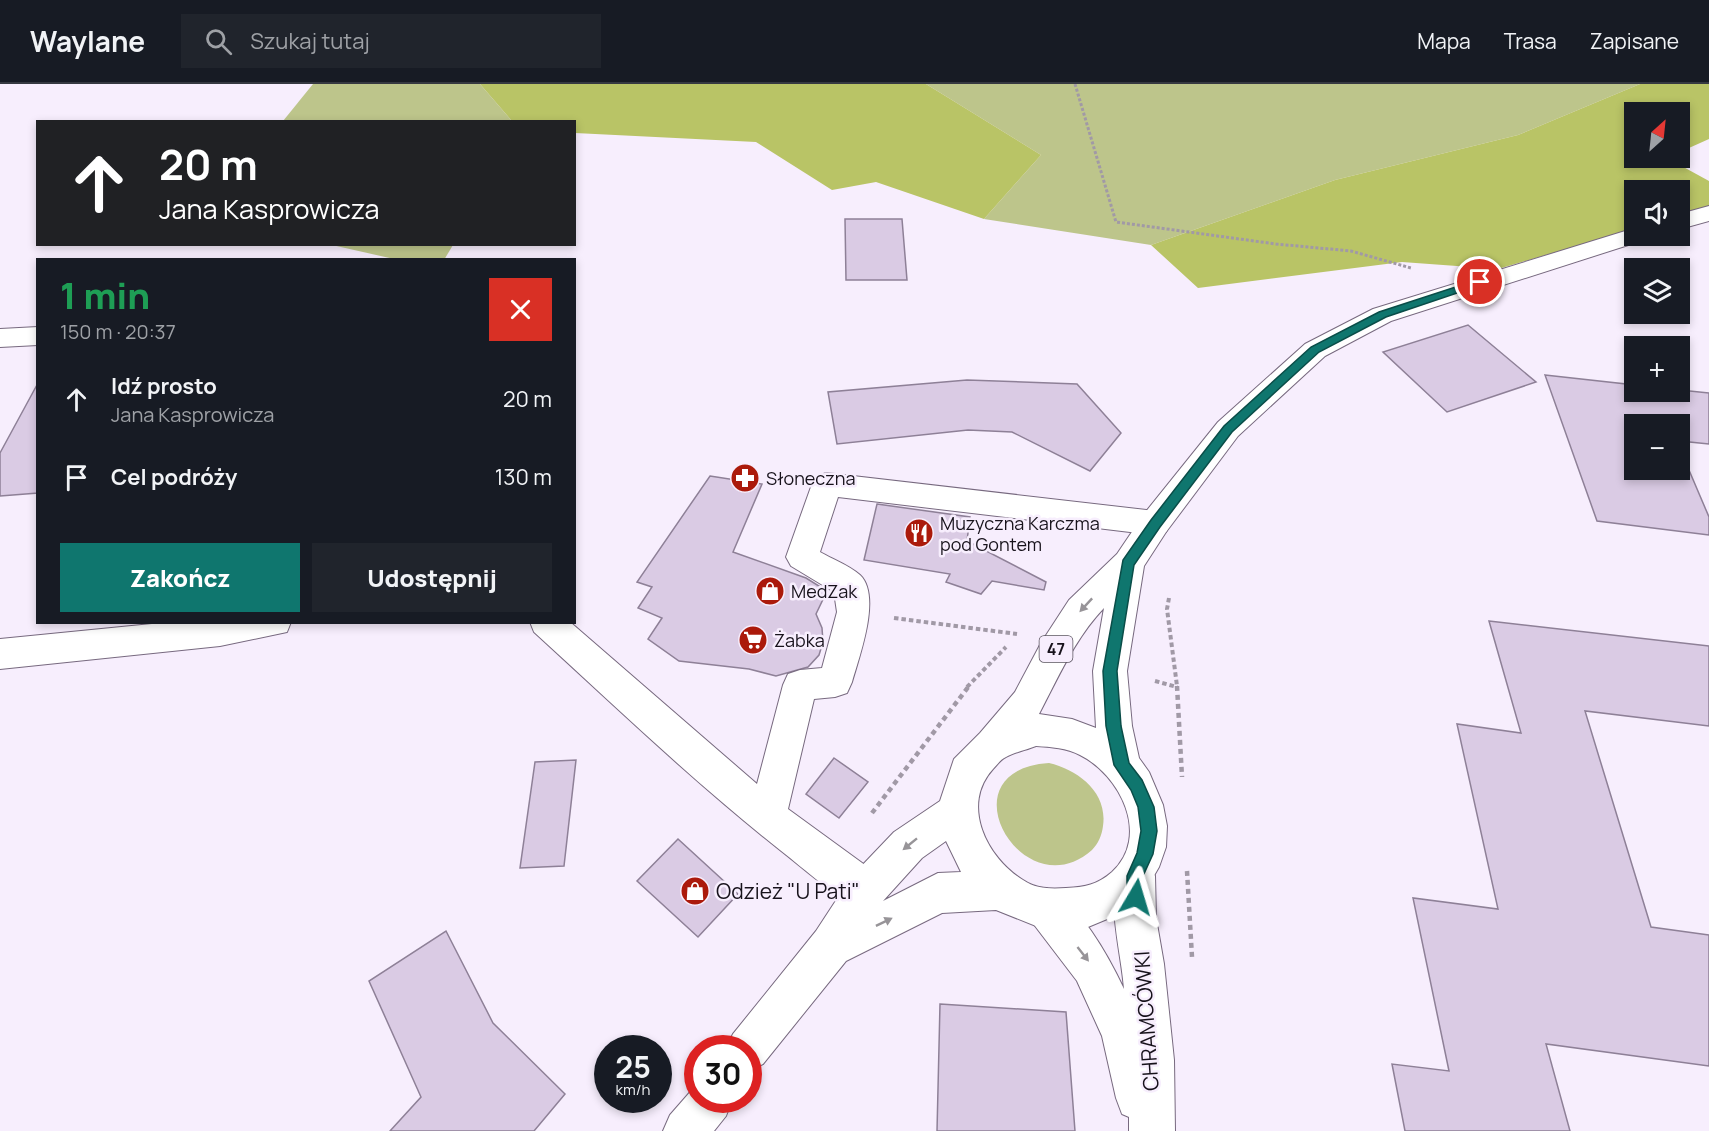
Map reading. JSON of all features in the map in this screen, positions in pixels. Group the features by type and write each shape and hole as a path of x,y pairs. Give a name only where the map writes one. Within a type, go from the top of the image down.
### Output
{"main road":[{"path":"1690,219 1709,213"},
{"name":"47","path":"994,743 1027,703 1053,653 1081,610 1128,563 1155,523 1228,429 1315,350 1382,315 1458,289 1624,238"},
{"path":"0,338 36,336"},
{"path":"768,815 800,685 835,682 854,612 849,585 802,557 827,484 1155,523"},
{"name":"47","path":"1122,765 1114,726 1110,671 1128,563"},
{"path":"0,654 220,632 264,624"},
{"path":"548,624 725,782 832,867 866,891"},
{"name":"47","path":"1036,730 1059,731 1082,738 1103,749 1122,765 1136,785 1146,807 1149,831 1145,854 1135,876 1114,895 1087,908 1067,910 1031,905 1003,890 984,874 970,854 961,833 958,811 960,790 967,771 979,754 994,743 1014,733 1036,730"},
{"path":"759,1035 831,946 866,891 908,845 958,811"},
{"name":"CHRAMCÓWKI","path":"1135,876 1136,918 1143,964 1152,1060 1152,1131"},
{"path":"831,946 888,920 938,893 1003,890"},
{"name":"CHRAMCÓWKI","path":"1047,908 1092,966 1123,1034 1146,1131"},
{"path":"686,1131 700,1113"}],"path":[{"path":"1075,84 1116,222 1276,244 1350,251 1415,269 1458,289"},
{"path":"1170,588 1167,609 1177,686 1182,780"},
{"path":"854,612 1018,634 1053,653"},
{"path":"832,867 961,694 1018,634"},
{"path":"1110,671 1177,686"},
{"path":"1187,862 1193,967"}],"green space":[{"path":"313,84 480,84 511,120 284,120"},
{"path":"480,84 926,84 1041,155 984,219 876,182 832,190 756,142 576,133 576,120 511,120"},
{"path":"926,84 1640,84 1518,135 1335,180 1151,245 984,219 1041,155"},
{"path":"1640,84 1709,84 1709,139 1690,148 1690,102 1624,102 1624,168 1685,168 1709,181 1709,207 1690,213 1690,180 1624,180 1624,232 1498,269 1402,262 1198,288 1151,245 1335,180 1518,135"},
{"path":"336,246 452,246 445,258 390,258"},
{"path":"1049,763 1070,771 1089,784 1101,803 1103,814 1102,833 1094,848 1066,864 1041,863 1020,851 1004,832 997,810 1000,788 1017,771"}],"building":[{"path":"845,219 902,219 907,280 846,280"},
{"path":"1468,325 1536,382 1447,412 1383,352"},
{"path":"1545,375 1624,384 1624,402 1690,402 1690,391 1709,393 1709,444 1690,442 1690,414 1624,414 1624,480 1690,480 1690,472 1709,517 1709,535 1597,521"},
{"path":"967,380 1077,384 1121,433 1090,471 1012,432 968,430 837,444 828,392"},
{"path":"36,387 36,493 0,496 0,453"},
{"path":"710,476 762,484 733,552 806,578 827,591 816,614 822,628 823,642 819,655 808,667 776,676 749,669 679,661 648,639 662,618 638,608 652,587 637,582"},
{"path":"877,504 970,517 967,541 1046,582 1044,590 992,581 981,594 946,582 950,574 864,560"},
{"path":"1489,621 1709,646 1709,726 1585,711 1651,927 1709,935 1709,1066 1546,1044 1570,1131 1405,1131 1392,1064 1449,1071 1413,898 1498,909 1457,724 1521,733"},
{"path":"834,758 868,782 839,818 806,794"},
{"path":"576,760 564,866 520,868 535,762"},
{"path":"678,839 738,894 698,937 637,881"},
{"path":"446,931 493,1023 565,1094 534,1131 390,1131 421,1097 369,981"},
{"path":"940,1004 1066,1012 1075,1131 937,1131"}],"place":[{"name":"Słoneczna","path":"745,478"},
{"name":"Muzyczna Karczma pod Gontem","path":"919,533"},
{"name":"MedZak","path":"770,591"},
{"name":"Żabka","path":"753,640"},
{"name":"Odzież \"U Pati\"","path":"695,891"}],"route":[{"path":"1136,897 1135,876 1145,854 1149,831 1146,807 1136,785 1122,765 1114,726 1110,671 1128,563 1180,489 1228,429 1315,350 1382,315 1480,282"}]}
